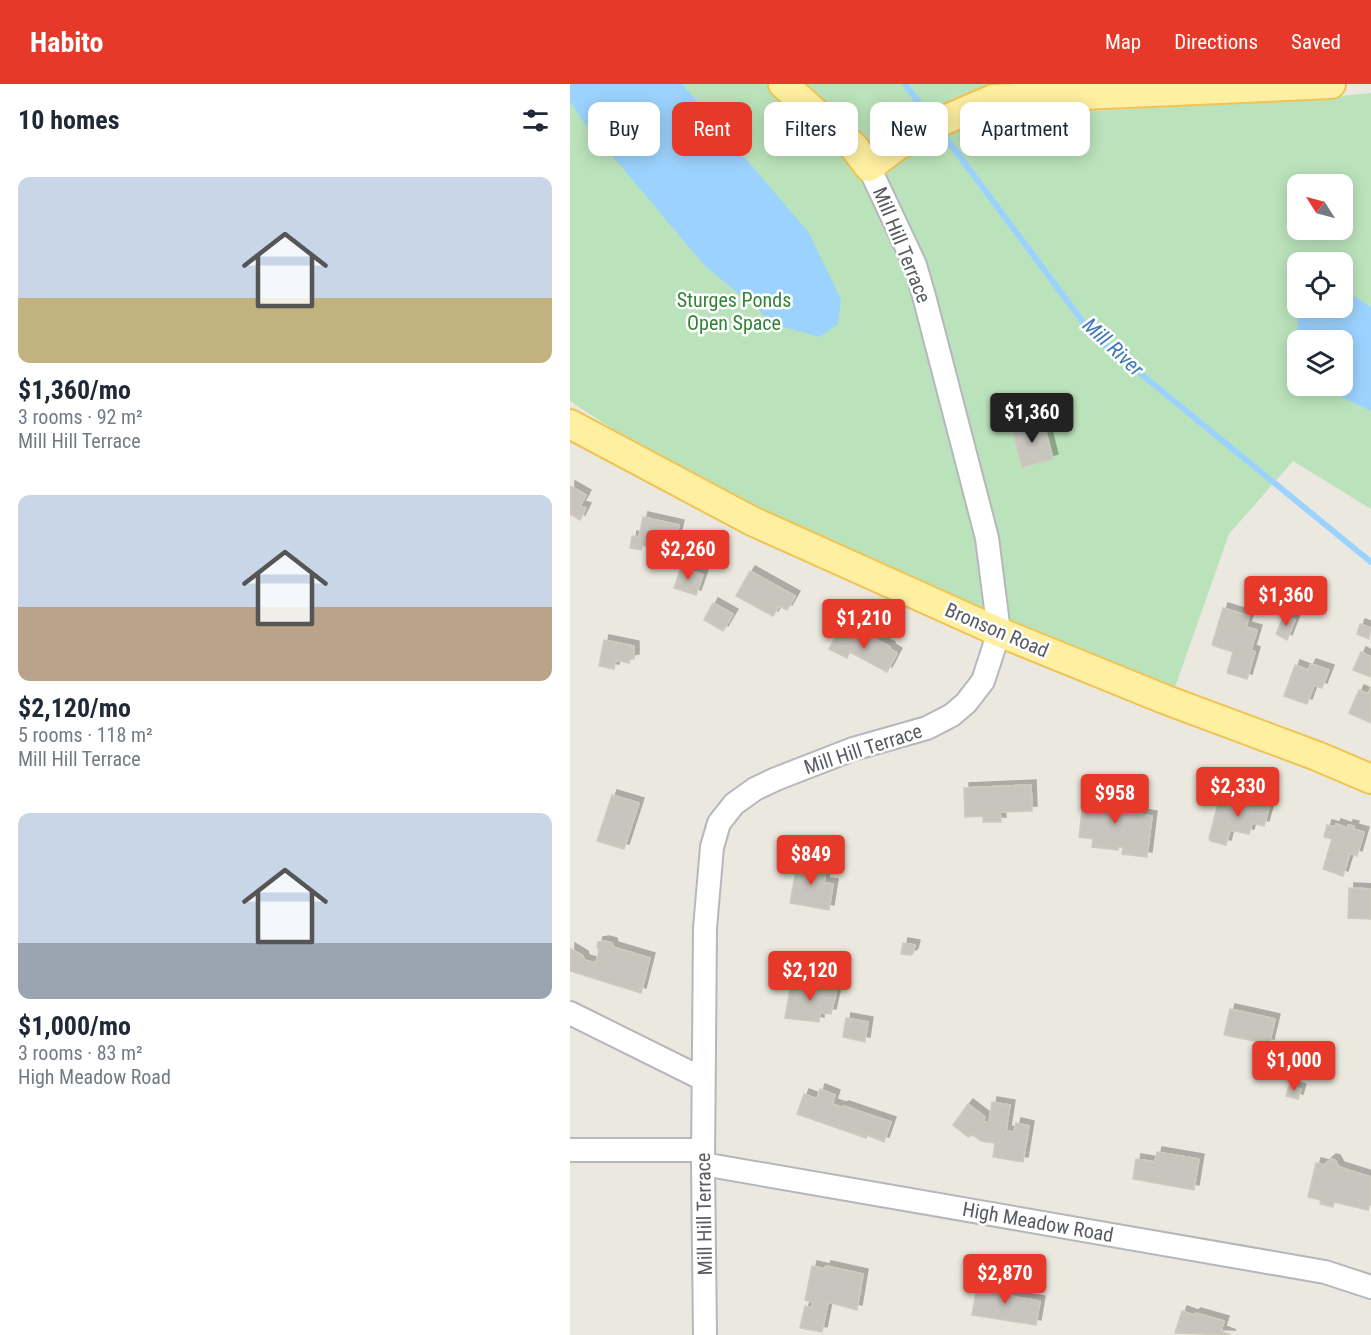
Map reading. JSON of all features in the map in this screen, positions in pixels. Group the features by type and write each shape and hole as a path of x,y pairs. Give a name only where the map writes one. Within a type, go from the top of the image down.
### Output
{"main road":[{"path":"783,84 853,146 869,167 897,146 940,122 1004,93 1331,84"},
{"name":"Bronson Road","path":"570,424 752,521 999,632 1371,779"}],"street":[{"name":"Mill Hill Terrace","path":"705,1335 703,1079 705,928 713,839 723,816 743,797 776,779 845,752 927,728 952,715 966,703 982,681 999,632 987,537 924,296 915,265 869,167"},
{"path":"570,1013 703,1079"},
{"name":"High Meadow Road","path":"570,1150 703,1157 1324,1272 1371,1287"}],"green space":[{"name":"Sturges Ponds Open Space","path":"570,84 1043,84 1076,102 960,102 960,156 1090,156 1090,109 1304,100 1371,93 1371,509 1293,461 1229,534 1173,693 1047,636 816,540 652,455 570,401"}],"water":[{"path":"570,84 682,84 697,102 672,102 672,156 743,156 809,233 841,299 838,324 820,337 776,325 704,265 612,156 660,156 660,102 588,102 588,127 570,101"},
{"path":"1353,296 1371,307 1371,411 1339,396 1353,396 1353,330 1298,330 1298,318 1353,318"}],"building":[{"path":"1043,420 1053,459 1022,467 1012,428"},
{"path":"570,486 586,495 580,506 586,508 580,520 570,514"},
{"path":"643,517 679,525 676,538 682,539 679,553 642,545 641,550 630,548 632,536 639,537"},
{"path":"681,567 703,575 696,595 674,588"},
{"path":"750,571 795,596 787,610 779,606 773,616 736,596"},
{"path":"713,603 733,614 723,631 704,620"},
{"path":"1223,608 1249,616 1246,627 1257,630 1251,650 1255,652 1247,679 1227,673 1233,652 1212,645"},
{"path":"1284,615 1295,620 1287,640 1276,634"},
{"path":"1360,624 1371,628 1369,639 1357,634"},
{"path":"839,630 860,641 864,633 897,653 887,672 850,652 847,658 829,649"},
{"path":"604,640 634,646 634,659 630,659 629,663 616,660 614,669 599,666"},
{"path":"1361,652 1371,657 1371,677 1353,670"},
{"path":"1311,664 1329,670 1322,688 1314,685 1307,704 1284,696 1295,665 1308,670"},
{"path":"1371,687 1371,723 1349,713 1359,690 1368,694"},
{"path":"1031,785 1032,811 1000,812 1001,822 983,822 983,816 965,817 964,788"},
{"path":"1084,794 1131,799 1130,806 1141,808 1140,814 1152,816 1147,857 1122,854 1123,847 1118,847 1118,850 1092,847 1093,839 1079,837"},
{"path":"1252,794 1258,796 1257,800 1270,803 1264,826 1252,823 1249,834 1230,830 1226,845 1211,841 1209,838 1218,804 1235,808 1239,795 1251,798"},
{"path":"612,795 639,803 624,849 597,841"},
{"path":"1336,824 1348,828 1348,825 1354,826 1353,829 1364,832 1357,856 1350,853 1343,876 1323,869 1332,839 1324,837 1327,825 1335,827"},
{"path":"798,859 827,864 824,883 833,884 829,910 790,903"},
{"path":"1349,888 1371,889 1371,919 1348,918"},
{"path":"598,942 612,943 613,947 650,958 641,993 570,971 570,948 583,956 584,960 596,963"},
{"path":"903,943 915,945 911,955 901,954"},
{"path":"799,983 837,988 831,1014 820,1013 819,1022 785,1018 790,989 798,990"},
{"path":"1230,1009 1275,1019 1269,1044 1224,1035"},
{"path":"846,1018 868,1022 865,1042 843,1037"},
{"path":"1289,1086 1301,1089 1298,1099 1286,1096"},
{"path":"820,1089 835,1095 832,1104 891,1122 884,1142 797,1114 804,1094 817,1099"},
{"path":"992,1102 1010,1105 1006,1131 1014,1132 1016,1123 1029,1126 1023,1162 993,1157 995,1143 981,1141 973,1135 968,1137 953,1125 968,1104 985,1117 983,1122 989,1123"},
{"path":"1157,1152 1199,1159 1194,1190 1133,1179 1136,1159 1155,1162"},
{"path":"1331,1159 1335,1160 1339,1167 1371,1177 1371,1198 1368,1210 1334,1202 1333,1207 1320,1204 1321,1200 1308,1197 1316,1163 1324,1165"},
{"path":"812,1266 825,1269 826,1266 863,1274 857,1310 828,1302 822,1332 800,1328 805,1306 812,1308 813,1302 805,1300"},
{"path":"989,1284 1012,1288 1010,1296 1040,1301 1036,1325 972,1315 977,1286 988,1288"},
{"path":"1182,1311 1224,1321 1221,1331 1231,1335 1175,1333"}],"waterway":[{"name":"Mill River","path":"905,84 918,102"},
{"name":"Mill River","path":"948,141 1092,334 1371,562"}]}
